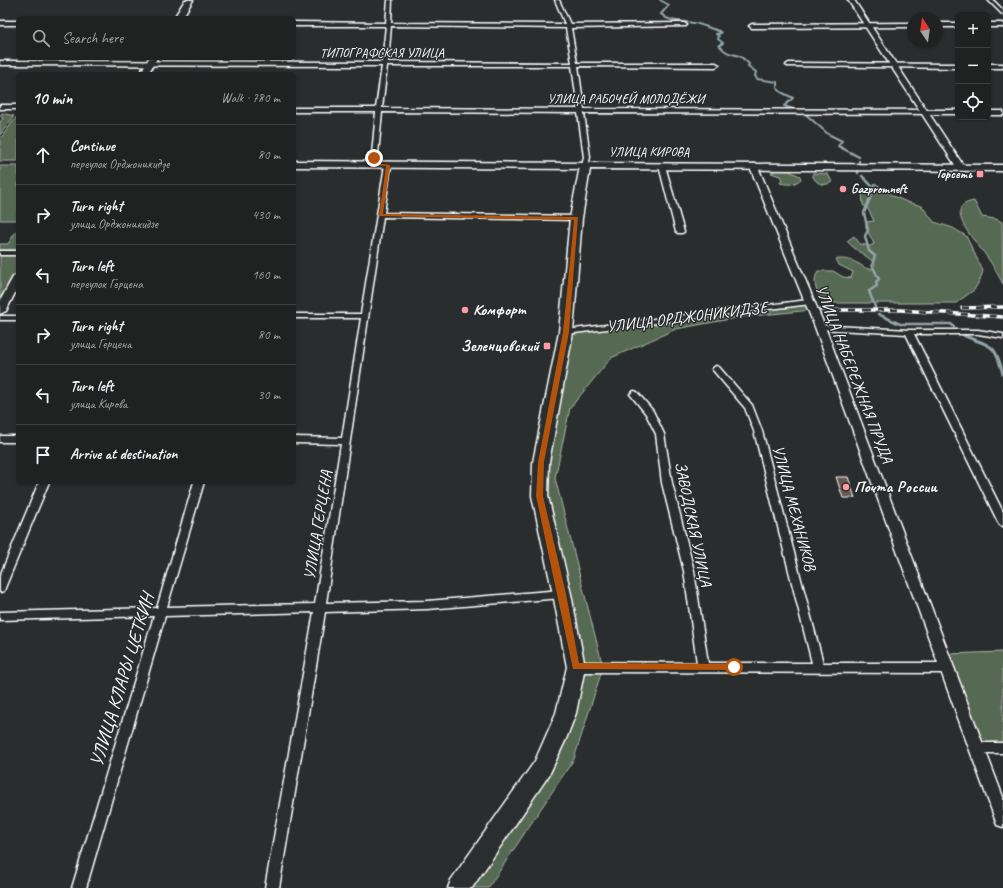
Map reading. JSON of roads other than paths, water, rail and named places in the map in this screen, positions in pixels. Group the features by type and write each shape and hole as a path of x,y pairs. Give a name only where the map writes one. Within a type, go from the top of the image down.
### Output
{"main road":[{"path":"179,16 189,0"},
{"path":"145,72 152,61"},
{"name":"УЛИЦА КИРОВА","path":"296,164 1003,168"},
{"path":"459,888 542,768 556,739 566,713 576,667 562,594 540,496 541,462 566,332 576,218 584,166"},
{"path":"0,311 16,281"}],"street":[{"path":"374,165 378,111 389,24 390,0"},
{"path":"558,0 568,26 575,65 587,157 584,166"},
{"path":"851,0 961,168"},
{"path":"990,0 1003,14"},
{"path":"0,23 16,23"},
{"path":"296,24 568,26 684,25"},
{"path":"943,25 955,25"},
{"path":"991,25 1003,25"},
{"path":"752,26 907,26"},
{"name":"ТИПОГРАФСКАЯ УЛИЦА","path":"0,63 152,61 716,66"},
{"path":"789,66 955,66"},
{"path":"991,66 1003,66"},
{"path":"1,108 16,107"},
{"name":"УЛИЦА РАБОЧЕЙ МОЛОДЁЖИ","path":"296,110 955,112"},
{"path":"991,113 1003,113"},
{"name":"УЛИЦА ГЕРЦЕНА","path":"272,888 320,608 388,165"},
{"path":"662,166 680,232"},
{"name":"УЛИЦА НАБЕРЕЖНАЯ ПРУДА","path":"754,167 808,302 820,327 1003,819"},
{"path":"380,215 576,218"},
{"path":"0,253 16,253"},
{"name":"УЛИЦА ОРДЖОНИКИДЗЕ","path":"566,332 808,302"},
{"path":"296,316 365,316"},
{"path":"0,318 16,318"},
{"path":"820,327 909,332 978,332 1003,336"},
{"path":"909,332 1003,522"},
{"name":"УЛИЦА МЕХАНИКОВ","path":"716,369 749,407 758,431 819,667"},
{"name":"ЗАВОДСКАЯ УЛИЦА","path":"634,394 650,413 660,434 667,483 689,571 703,667"},
{"path":"0,439 16,439"},
{"path":"296,440 346,441"},
{"path":"0,588 43,484"},
{"name":"УЛИЦА КЛАРЫ ЦЕТКИН","path":"79,888 198,484"},
{"path":"0,616 427,605 562,594"},
{"path":"576,667 947,668"},
{"path":"976,748 1003,748"}],"waterway":[{"path":"660,0 669,5 661,14 665,17 674,21 698,24 719,31 721,33 716,34 719,36 718,39 723,43 719,45 721,48 744,59 749,64 748,66 756,72 755,76 757,79 777,82 777,88 781,92 793,98 784,106 797,110"},
{"path":"802,111 828,134 842,141 838,146 840,147"},
{"path":"840,147 859,157"},
{"path":"862,176 874,188 864,213 868,230 865,236 869,251 875,256 872,265 879,279 876,282 877,286 869,291 875,307"},
{"path":"878,314 900,324 951,324 954,327"},
{"path":"963,335 968,337"},
{"path":"965,336 982,342 992,348 998,357 1003,374"}],"railway":[{"path":"962,308 1003,307"},
{"path":"821,310 900,310 1003,317"}],"place":[{"name":"Горсеть","path":"980,174"},
{"name":"Gazpromneft","path":"843,189"},
{"name":"Комфорт","path":"465,310"},
{"name":"Зеленцовский","path":"547,346"},
{"name":"Почта России","path":"846,487"}]}
